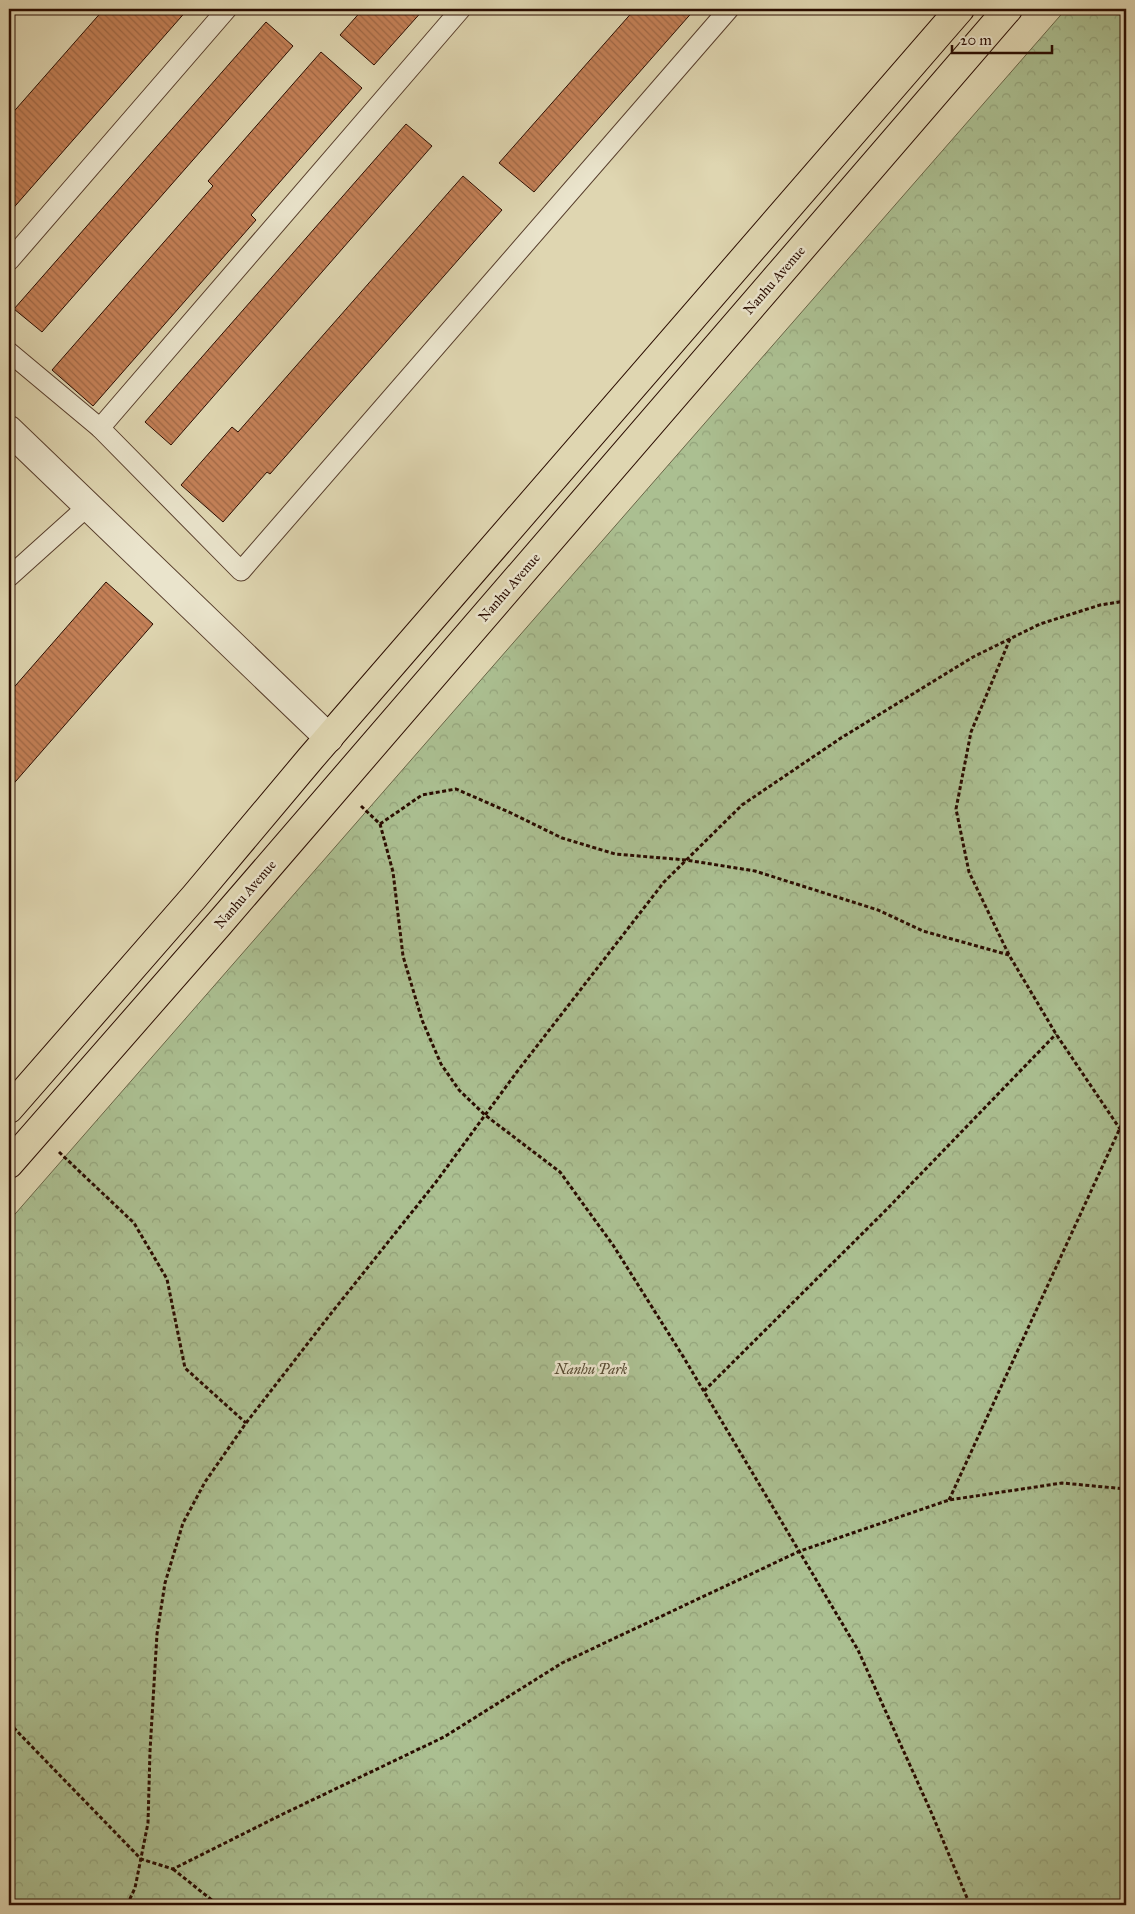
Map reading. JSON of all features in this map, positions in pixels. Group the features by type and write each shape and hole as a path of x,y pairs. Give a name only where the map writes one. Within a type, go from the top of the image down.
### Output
{"main road":[{"path":"9,1109 959,9"},
{"name":"Nanhu Avenue","path":"9,1164 219,924 1008,9"}],"street":[{"path":"9,430 329,738"}],"lane":[{"path":"9,261 227,9"},
{"path":"100,428 461,9"},
{"path":"9,352 100,428 241,571 729,9"},
{"path":"9,577 88,506"}],"path":[{"path":"128,1905 135,1888 148,1822 157,1634 165,1583 183,1523 205,1482 246,1423 436,1182 664,882 742,805 841,738 973,657 1040,624 1100,605 1126,601"},
{"path":"1010,639 970,732 956,809 969,872 1009,954 1056,1034 1120,1130 1126,1132"},
{"path":"380,824 422,795 456,789 511,812 562,838 615,854 686,860 755,871 878,910 923,931 1009,954"},
{"path":"358,804 380,824 392,872 403,956 422,1020 441,1064 459,1090 486,1115 560,1172 613,1246 704,1392 858,1650 932,1814 970,1905"},
{"path":"704,1392 887,1209 1056,1034"},
{"path":"949,1500 1126,1115"},
{"path":"55,1149 134,1223 167,1279 185,1368 246,1423"},
{"path":"173,1869 282,1814 444,1737 562,1663 800,1551 949,1500 1062,1483 1126,1489"},
{"path":"9,1723 141,1859 173,1869 218,1905"}],"green space":[{"name":"Nanhu Park","path":"1066,9 1126,9 1126,1905 9,1905 9,1221"}],"building":[{"path":"104,9 188,9 9,213 9,117"},
{"path":"363,9 424,9 374,65 340,35"},
{"path":"635,9 695,9 534,192 499,163"},
{"path":"266,22 293,46 42,332 14,309"},
{"path":"321,52 362,88 251,215 256,220 93,406 52,370 213,186 208,181"},
{"path":"406,124 432,146 171,445 145,422"},
{"path":"463,176 502,210 270,474 267,472 223,522 181,485 232,427 238,432"},
{"path":"106,582 153,624 9,789 9,693"}]}
